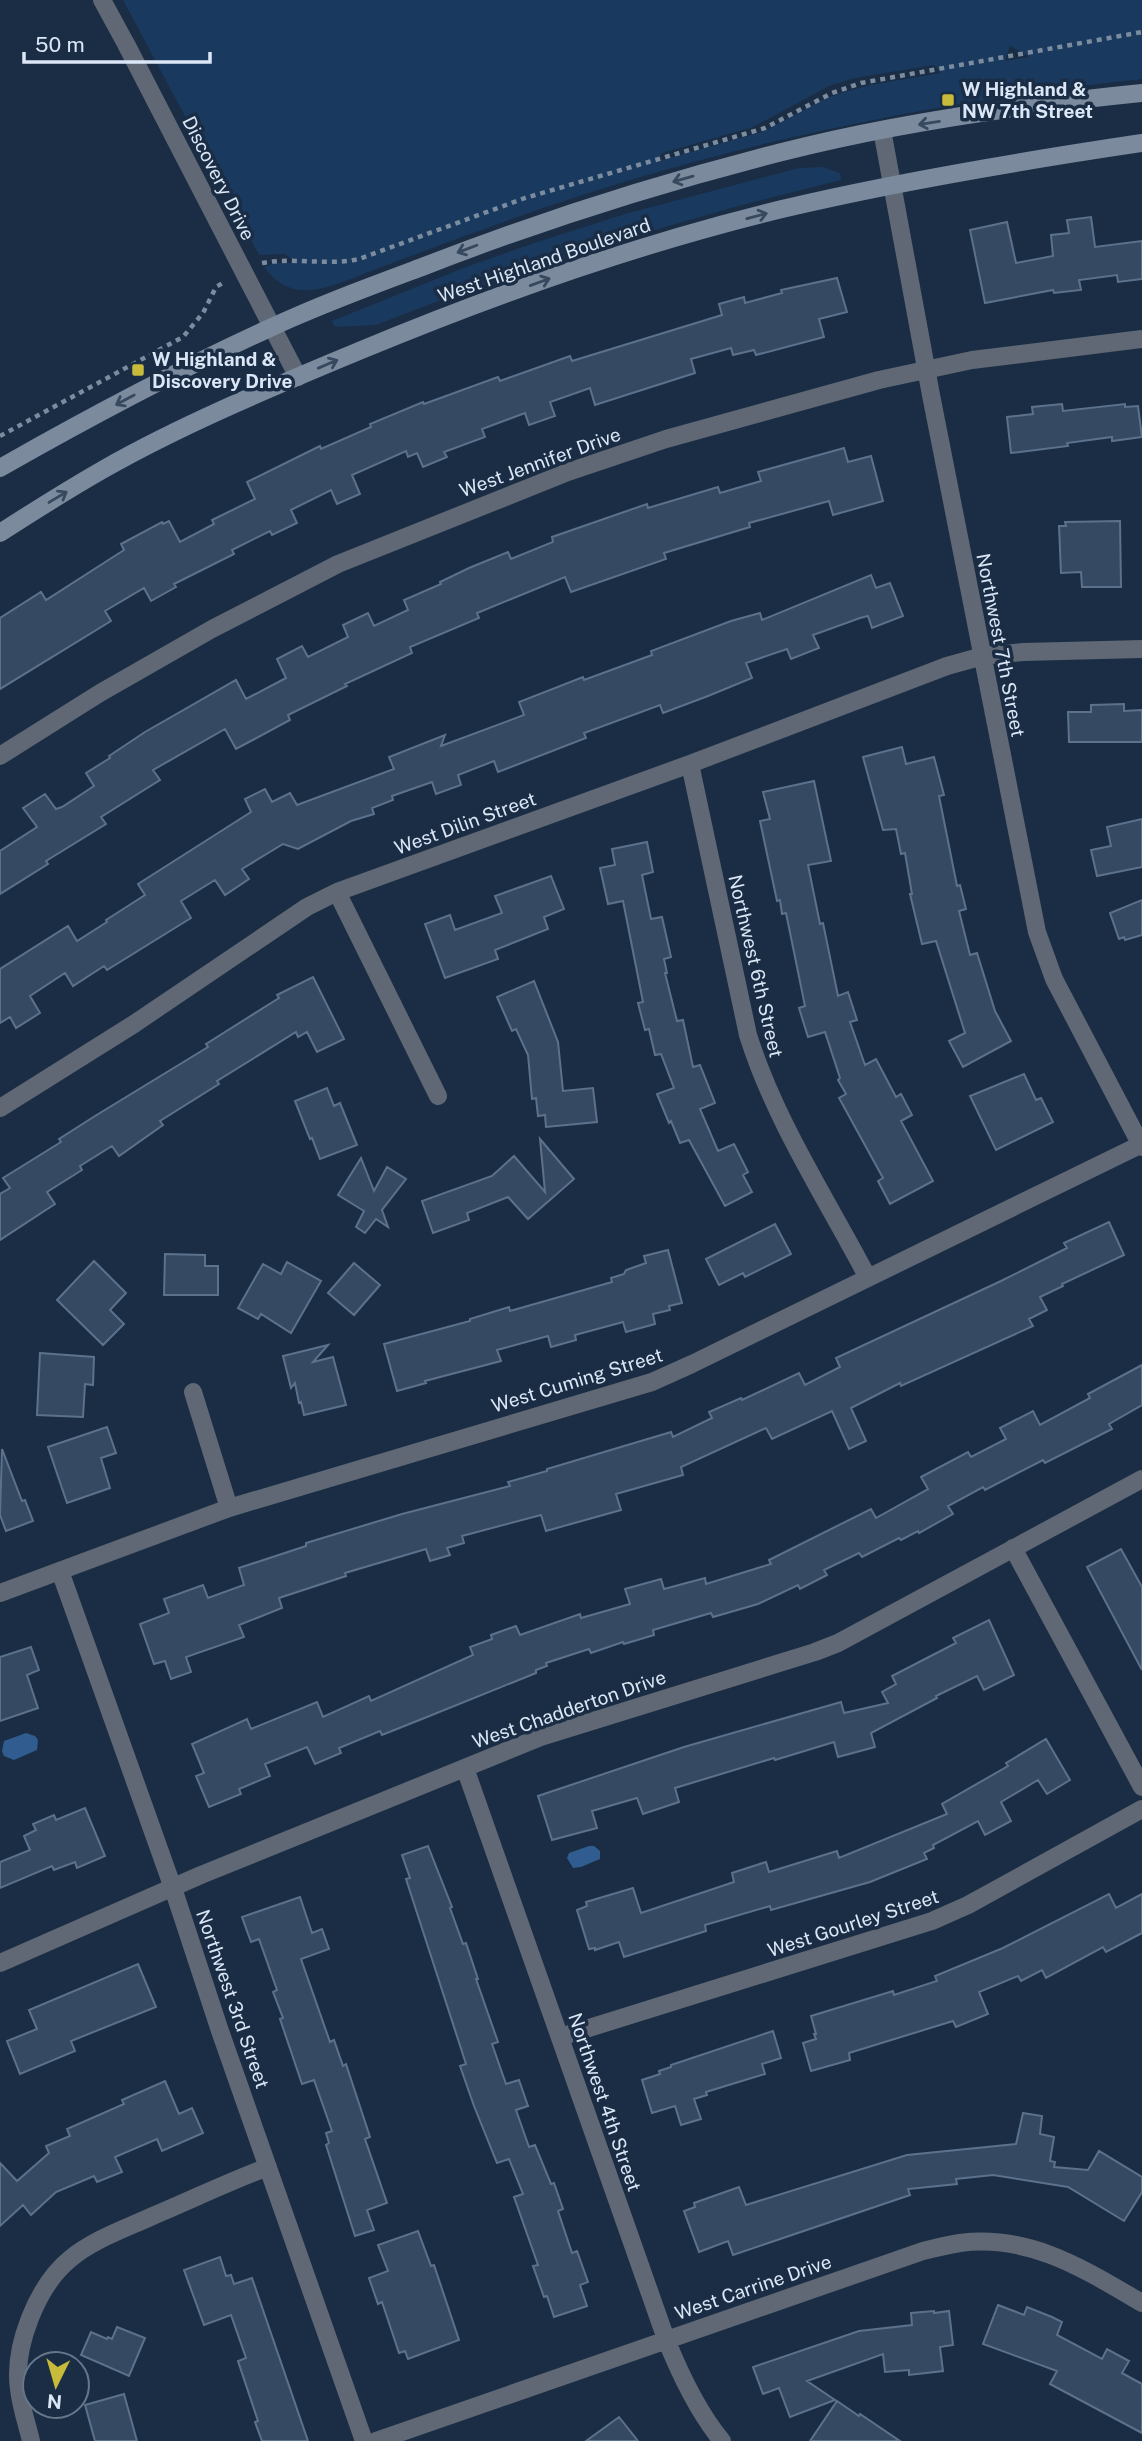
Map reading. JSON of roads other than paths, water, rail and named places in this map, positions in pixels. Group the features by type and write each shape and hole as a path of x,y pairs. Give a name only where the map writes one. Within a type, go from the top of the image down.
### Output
{"main road":[{"name":"West Highland Boulevard","path":"0,468 171,375 272,327 480,245 586,208 785,151 882,130 1017,108 1142,93"},
{"name":"West Highland Boulevard","path":"0,533 105,469 192,425 425,324 552,278 653,244 782,209 1027,160 1142,143"}],"street":[{"name":"Discovery Drive","path":"102,0 298,377"},
{"name":"Northwest 7th Street","path":"882,130 1021,857 1044,957 1070,1012 1142,1145"},
{"name":"West Jennifer Drive","path":"0,756 100,693 212,629 338,564 568,471 666,439 927,368 1142,339"},
{"name":"West Dilin Street","path":"0,1108 134,1024 307,907 337,892 690,764 947,666 983,656 1023,652 1142,649"},
{"name":"Northwest 6th Street","path":"690,764 748,1035 760,1074 868,1278"},
{"path":"337,892 438,1097"},
{"name":"West Cuming Street","path":"0,1593 229,1508 652,1382 1142,1145"},
{"path":"193,1392 229,1508"},
{"name":"West Chadderton Drive","path":"0,1963 173,1888 541,1737 838,1643 1142,1479"},
{"path":"1013,1548 1142,1787"},
{"name":"Northwest 3rd Street","path":"60,1571 173,1888 364,2441"},
{"name":"Northwest 4th Street","path":"465,1768 676,2366 722,2441"},
{"name":"West Gourley Street","path":"560,2037 932,1921 968,1905 1142,1809"},
{"path":"31,2441 19,2387 19,2366 24,2336 34,2308 48,2284 70,2259 101,2239 268,2167"},
{"name":"West Carrine Drive","path":"376,2441 923,2251 962,2243 1004,2243 1041,2250 1076,2265 1142,2303"}],"place":[{"name":"W Highland & NW 7th Street","path":"948,100"},
{"name":"W Highland & Discovery Drive","path":"138,370"}]}
